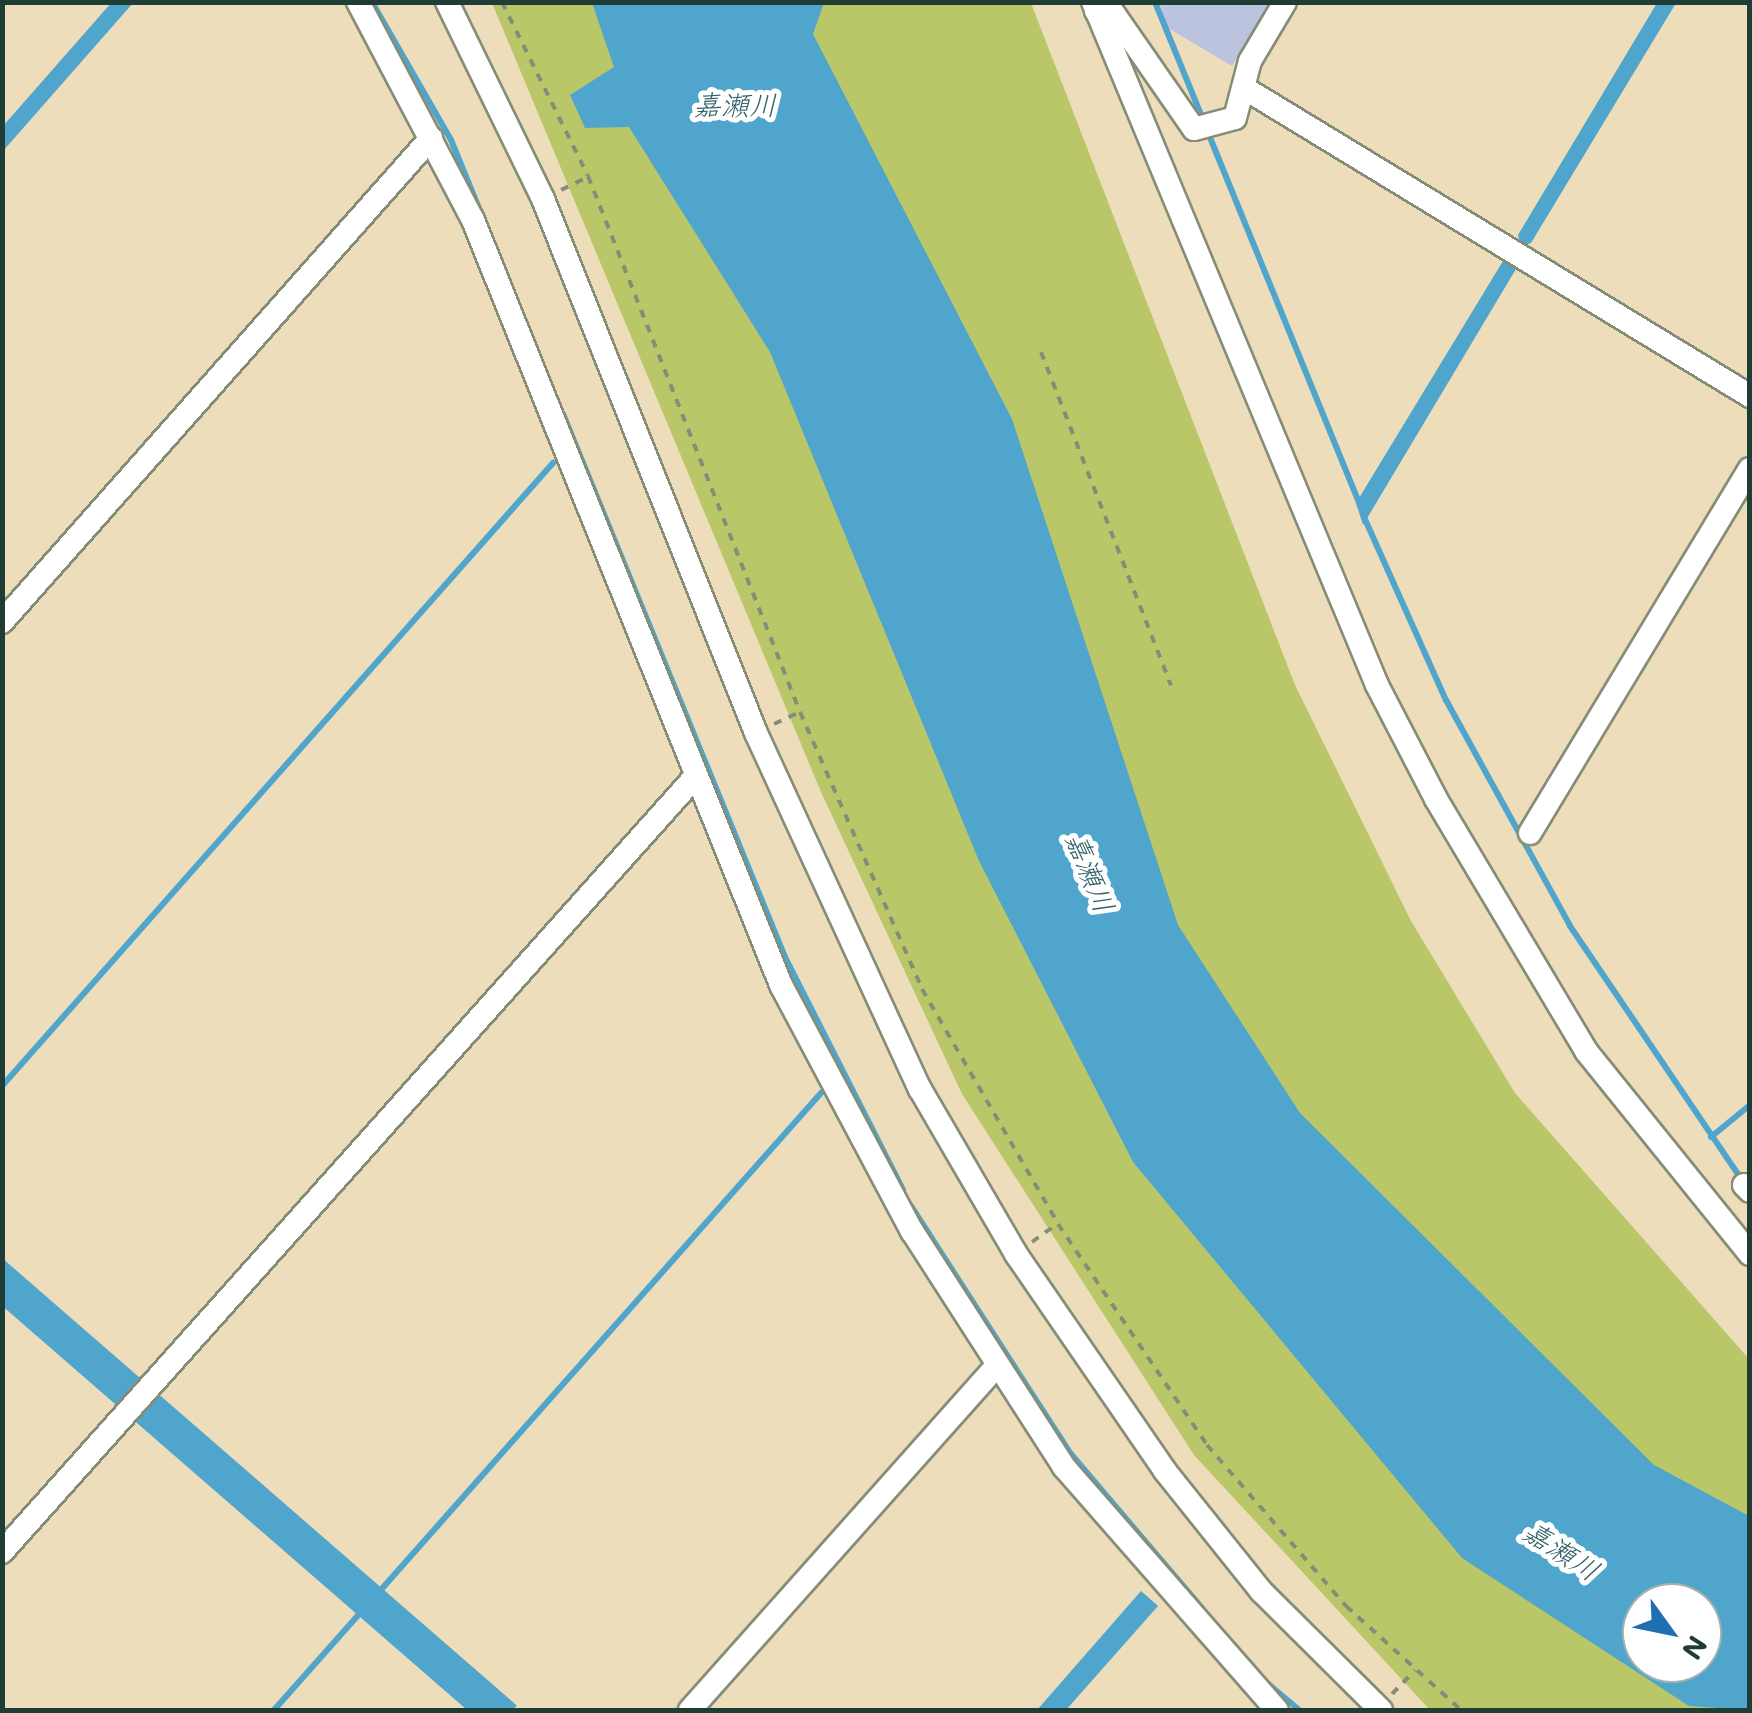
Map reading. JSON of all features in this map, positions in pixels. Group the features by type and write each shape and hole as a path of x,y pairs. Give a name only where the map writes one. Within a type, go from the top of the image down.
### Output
{"street":[{"path":"358,2 472,220 780,986 912,1232 997,1366 1132,1551 1277,1710"},
{"path":"447,2 543,199 756,732 911,1071 1016,1254 1164,1471 1261,1590 1380,1710"},
{"path":"1094,7 1114,14 1194,129 1235,118 1249,91 1250,61 1285,2"},
{"path":"1094,7 1377,685 1436,800 1586,1052 1750,1254"},
{"path":"1249,91 1750,396"},
{"path":"2,622 431,138"},
{"path":"1530,833 1750,469"},
{"path":"2,1552 694,778"},
{"path":"690,1710 997,1366"}],"path":[{"path":"502,2 588,176 800,712 922,989 1058,1224 1206,1445 1346,1606 1461,1710"},
{"path":"543,199 588,176"},
{"path":"1041,352 1172,686"},
{"path":"756,732 800,712"},
{"path":"1016,1254 1058,1224"},
{"path":"1380,1710 1415,1670"}],"shaded area":[{"path":"1160,2 1270,3 1232,66 1168,28"}],"green space":[{"path":"791,2 1031,3 1295,685 1411,921 1515,1093 1749,1359 1749,1539 1648,1481 1282,1125 1155,911"},
{"path":"492,3 625,3 657,107 1622,1631 1622,1683 1688,1683 1749,1710 1430,1710 1194,1455 962,1094 821,792"}],"water":[{"path":"112,2 133,3 3,151 3,126"},
{"name":"嘉瀬川","path":"592,3 824,3 813,34 1012,419 1178,925 1300,1113 1654,1465 1749,1516 1749,1710 1689,1706 1654,1683 1722,1683 1722,1583 1622,1583 1622,1662 1462,1558 1133,1162 979,861 770,352 629,127 585,128 570,95 614,67"},
{"path":"1657,3 1676,3 1531,243 1521,246 1518,235"},
{"path":"1513,259 1516,269 1363,525 1356,503 1503,261"},
{"path":"2,1258 517,1705 513,1710 467,1710 2,1306"},
{"path":"1141,1591 1158,1606 1066,1710 1037,1710"}],"waterway":[{"path":"372,2 451,140 481,213"},
{"path":"1155,2 1201,115"},
{"path":"1209,135 1360,505"},
{"path":"563,414 785,957 903,1190"},
{"path":"2,1086 553,463"},
{"path":"1364,517 1446,700 1570,926 1741,1179"},
{"path":"379,1592 821,1093"},
{"path":"1711,1137 1750,1105"},
{"path":"911,1206 1071,1454 1202,1608"},
{"path":"274,1710 362,1611"},
{"path":"1266,1682 1299,1710"}]}
